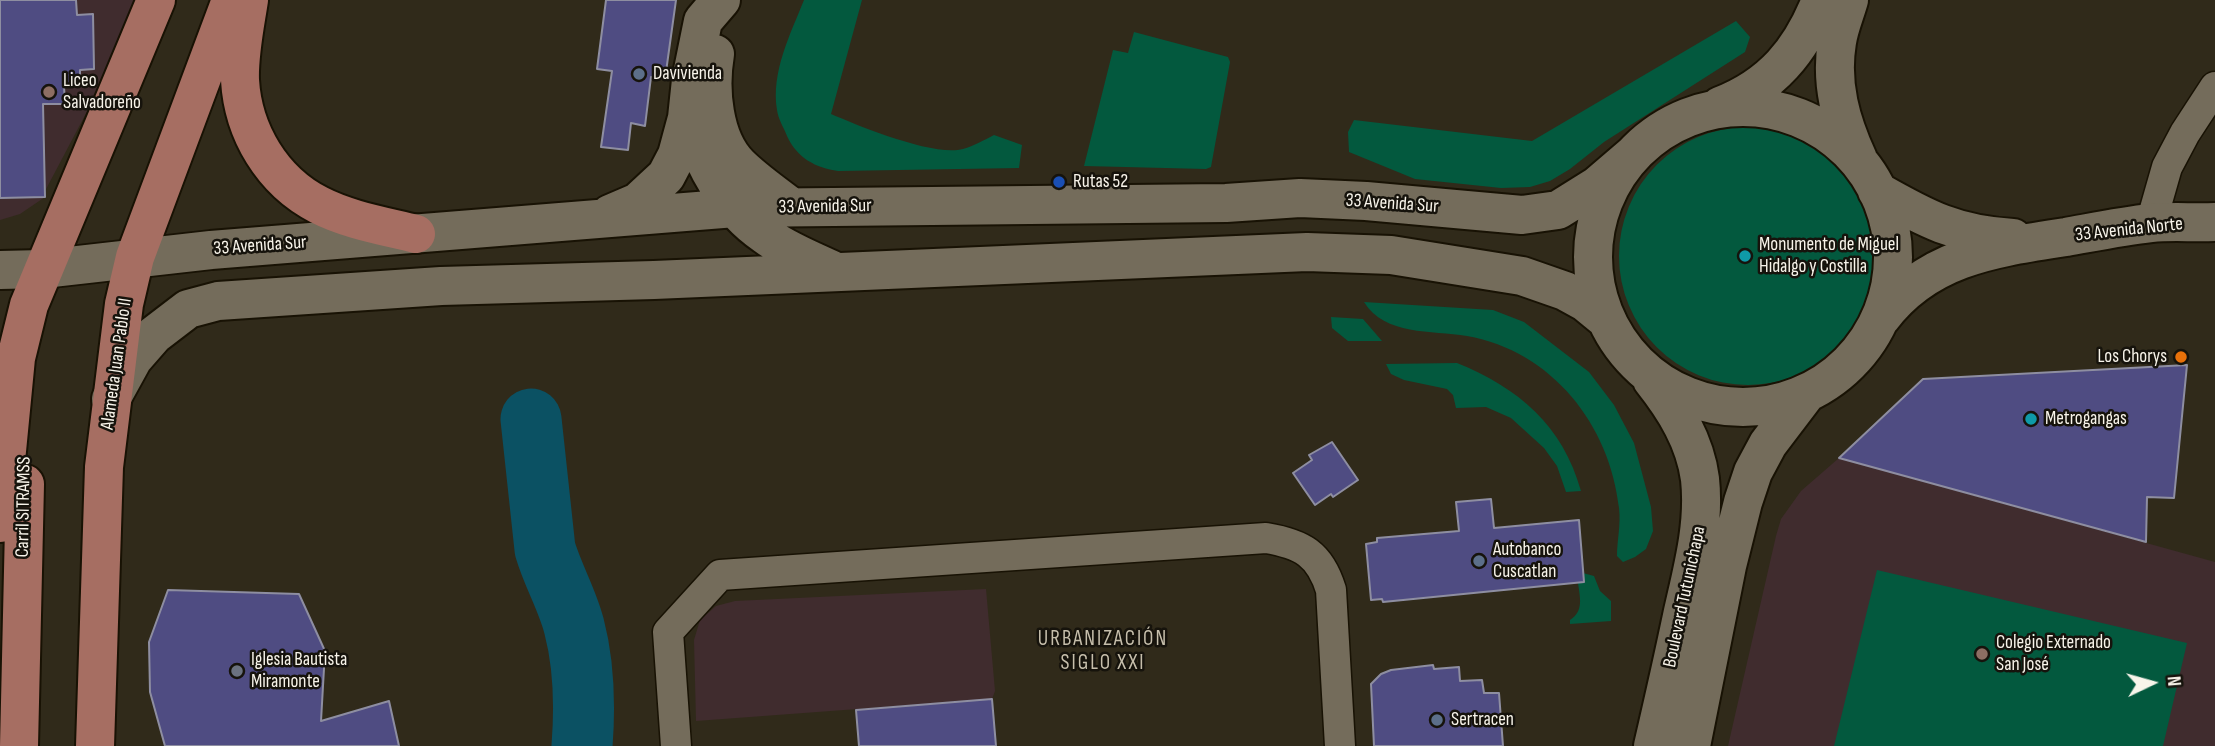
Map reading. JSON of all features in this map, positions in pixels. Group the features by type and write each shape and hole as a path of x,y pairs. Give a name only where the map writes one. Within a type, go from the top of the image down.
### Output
{"main road":[{"path":"0,523 16,358 29,305 156,0"},
{"name":"Alameda Juan Pablo II","path":"95,746 104,467 124,304 135,257 231,0"},
{"path":"248,0 240,79 245,110 256,142 269,162 286,182 319,205 368,222 416,234"},
{"name":"Carril SITRAMSS","path":"19,746 26,395 43,269"},
{"path":"75,746 78,552 96,351 101,329 108,316 124,304"}],"street":[{"path":"596,219 638,202 666,176 677,155 687,118 691,79 704,21 722,0"},
{"path":"722,0 712,71 715,106 723,141 738,164 791,207"},
{"path":"1607,320 1594,269 1595,234 1612,183 1633,155 1668,127 1740,99 1768,80 1792,55 1811,26 1821,0"},
{"path":"1649,375 1690,398 1713,404 1736,407 1782,402 1806,394 1828,381 1847,365 1877,324 1891,276 1892,251 1887,220 1843,126 1835,85 1837,43 1849,0"},
{"path":"2151,223 2168,167 2185,133 2215,87"},
{"name":"33 Avenida Norte","path":"1708,111 1759,108 1792,116 1823,130 1869,178 1927,220 1981,236 2043,240"},
{"path":"687,118 713,179 735,208 764,235 836,272"},
{"name":"33 Avenida Sur","path":"0,270 43,269 135,257 735,208 1226,203 1300,198 1522,215 1558,210 1598,185 1633,155"},
{"name":"33 Avenida Norte","path":"1877,324 1897,297 1925,276 1965,258 2000,247 2151,223 2215,222"},
{"path":"111,399 132,359 155,335 188,309 218,302 441,286 1297,252 1391,255 1522,276 1565,291 1585,302 1607,320"},
{"name":"Boulevard Tutunichapa","path":"1607,320 1618,340 1673,406 1690,440 1699,478 1702,516 1696,554 1653,746"},
{"name":"Boulevard Tutunichapa","path":"1691,746 1727,566 1743,502 1753,472 1768,444 1806,394"},
{"path":"676,746 668,632 720,575 1266,538 1289,542 1304,550 1318,561 1326,574 1331,590 1340,746"}],"shaded area":[{"name":"Liceo Salvadoreño","path":"0,0 140,0 121,47 45,191 45,197 20,214 0,220"},
{"name":"Colegio Externado San José","path":"1839,458 2215,562 2215,746 1728,746 1781,519 1801,491"},
{"path":"986,589 995,691 992,699 696,721 694,640 700,620 716,606 735,601"}],"green space":[{"path":"804,0 862,0 831,114 897,139 934,149 963,149 994,135 1022,145 1019,168 838,171 808,161 791,144 780,120 776,96 783,54"},
{"path":"1736,21 1750,37 1745,52 1604,142 1550,181 1530,187 1501,188 1415,179 1349,152 1348,132 1354,120 1532,141"},
{"path":"1134,32 1228,57 1230,62 1211,167 1084,166 1113,50 1128,53"},
{"path":"1735,127 1761,127 1798,136 1820,148 1840,164 1856,184 1868,206 1875,231 1875,281 1868,306 1856,328 1840,348 1820,364 1798,376 1761,385 1735,385 1698,376 1676,364 1656,348 1640,328 1628,306 1619,269 1619,243 1628,206 1640,184 1656,164 1676,148 1698,136"},
{"path":"1364,302 1493,310 1524,322 1589,372 1614,405 1634,443 1651,507 1653,531 1646,549 1623,562 1617,556 1619,508 1613,477 1603,448 1572,396 1550,375 1498,344 1467,336 1396,326 1373,313"},
{"path":"1331,317 1363,319 1382,341 1348,341 1332,328"},
{"path":"1457,363 1500,384 1536,412 1563,447 1581,491 1566,492 1557,466 1544,448 1511,418 1486,407 1456,408 1453,395 1447,389 1404,380 1391,374 1386,364"},
{"path":"1877,570 2187,643 2163,746 1834,746"},
{"path":"1583,573 1594,576 1600,591 1611,601 1611,621 1570,624 1579,608 1578,583 1584,582"}],"building":[{"name":"Liceo Salvadoreño","path":"0,0 76,0 77,15 93,14 94,69 80,70 80,76 74,77 74,85 64,86 65,104 43,104 45,197 0,198"},
{"name":"Davivienda","path":"606,0 676,0 665,79 651,77 645,126 631,123 628,150 601,147 612,71 597,69"},
{"name":"Metrogangas","path":"2187,365 2174,498 2147,497 2146,542 1839,458 1923,379"},
{"path":"1332,442 1358,480 1333,497 1331,494 1315,505 1293,473 1312,460 1309,455"},
{"path":"1491,499 1494,528 1579,520 1584,582 1383,602 1382,599 1371,600 1366,544 1377,542 1377,538 1459,531 1456,502"},
{"name":"Iglesia Bautista Miramonte","path":"168,590 299,594 325,651 321,721 389,701 399,746 165,746 150,692 149,642"},
{"name":"Sertracen","path":"1433,665 1434,669 1459,667 1460,681 1482,680 1484,693 1499,693 1503,746 1374,746 1371,684 1381,674 1391,670"},
{"path":"992,699 996,746 859,746 856,710"}],"waterway":[{"path":"531,419 545,549 571,616 580,655 582,746"}],"place":[{"name":"Davivienda","path":"639,74"},
{"name":"Liceo Salvadoreño","path":"49,92"},
{"name":"Rutas 52","path":"1059,182"},
{"name":"Monumento de Miguel Hidalgo y Costilla","path":"1745,256"},
{"name":"Los Chorys","path":"2181,357"},
{"name":"Metrogangas","path":"2031,419"},
{"name":"Autobanco Cuscatlan","path":"1479,561"},
{"name":"Colegio Externado San José","path":"1982,654"},
{"name":"Iglesia Bautista Miramonte","path":"237,671"},
{"name":"Sertracen","path":"1437,720"}],"district":[{"name":"URBANIZACIÓN SIGLO XXI","path":"1103,652"}]}
